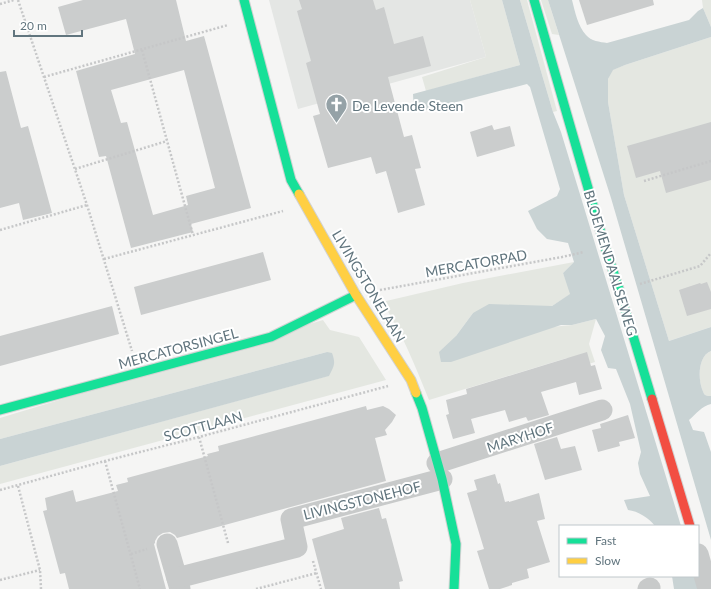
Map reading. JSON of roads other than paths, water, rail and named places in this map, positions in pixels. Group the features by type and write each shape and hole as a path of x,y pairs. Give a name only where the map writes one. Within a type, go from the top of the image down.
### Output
{"street":[{"name":"LIVINGSTONELAAN","path":"244,0 291,180 356,295 411,380 422,408 440,471 456,544 454,589"},
{"name":"BLOEMENDAALSEWEG","path":"534,0 603,240 690,525"},
{"name":"MERCATORSINGEL","path":"0,410 271,337 356,295"},
{"name":"MARYHOF","path":"440,471 602,410"},
{"name":"LIVINGSTONEHOF","path":"178,584 234,564 297,547 291,518 440,471"},
{"path":"167,544 178,584"},
{"path":"699,558 708,589"}],"place":[{"name":"De Levende Steen","path":"337,124"}]}
